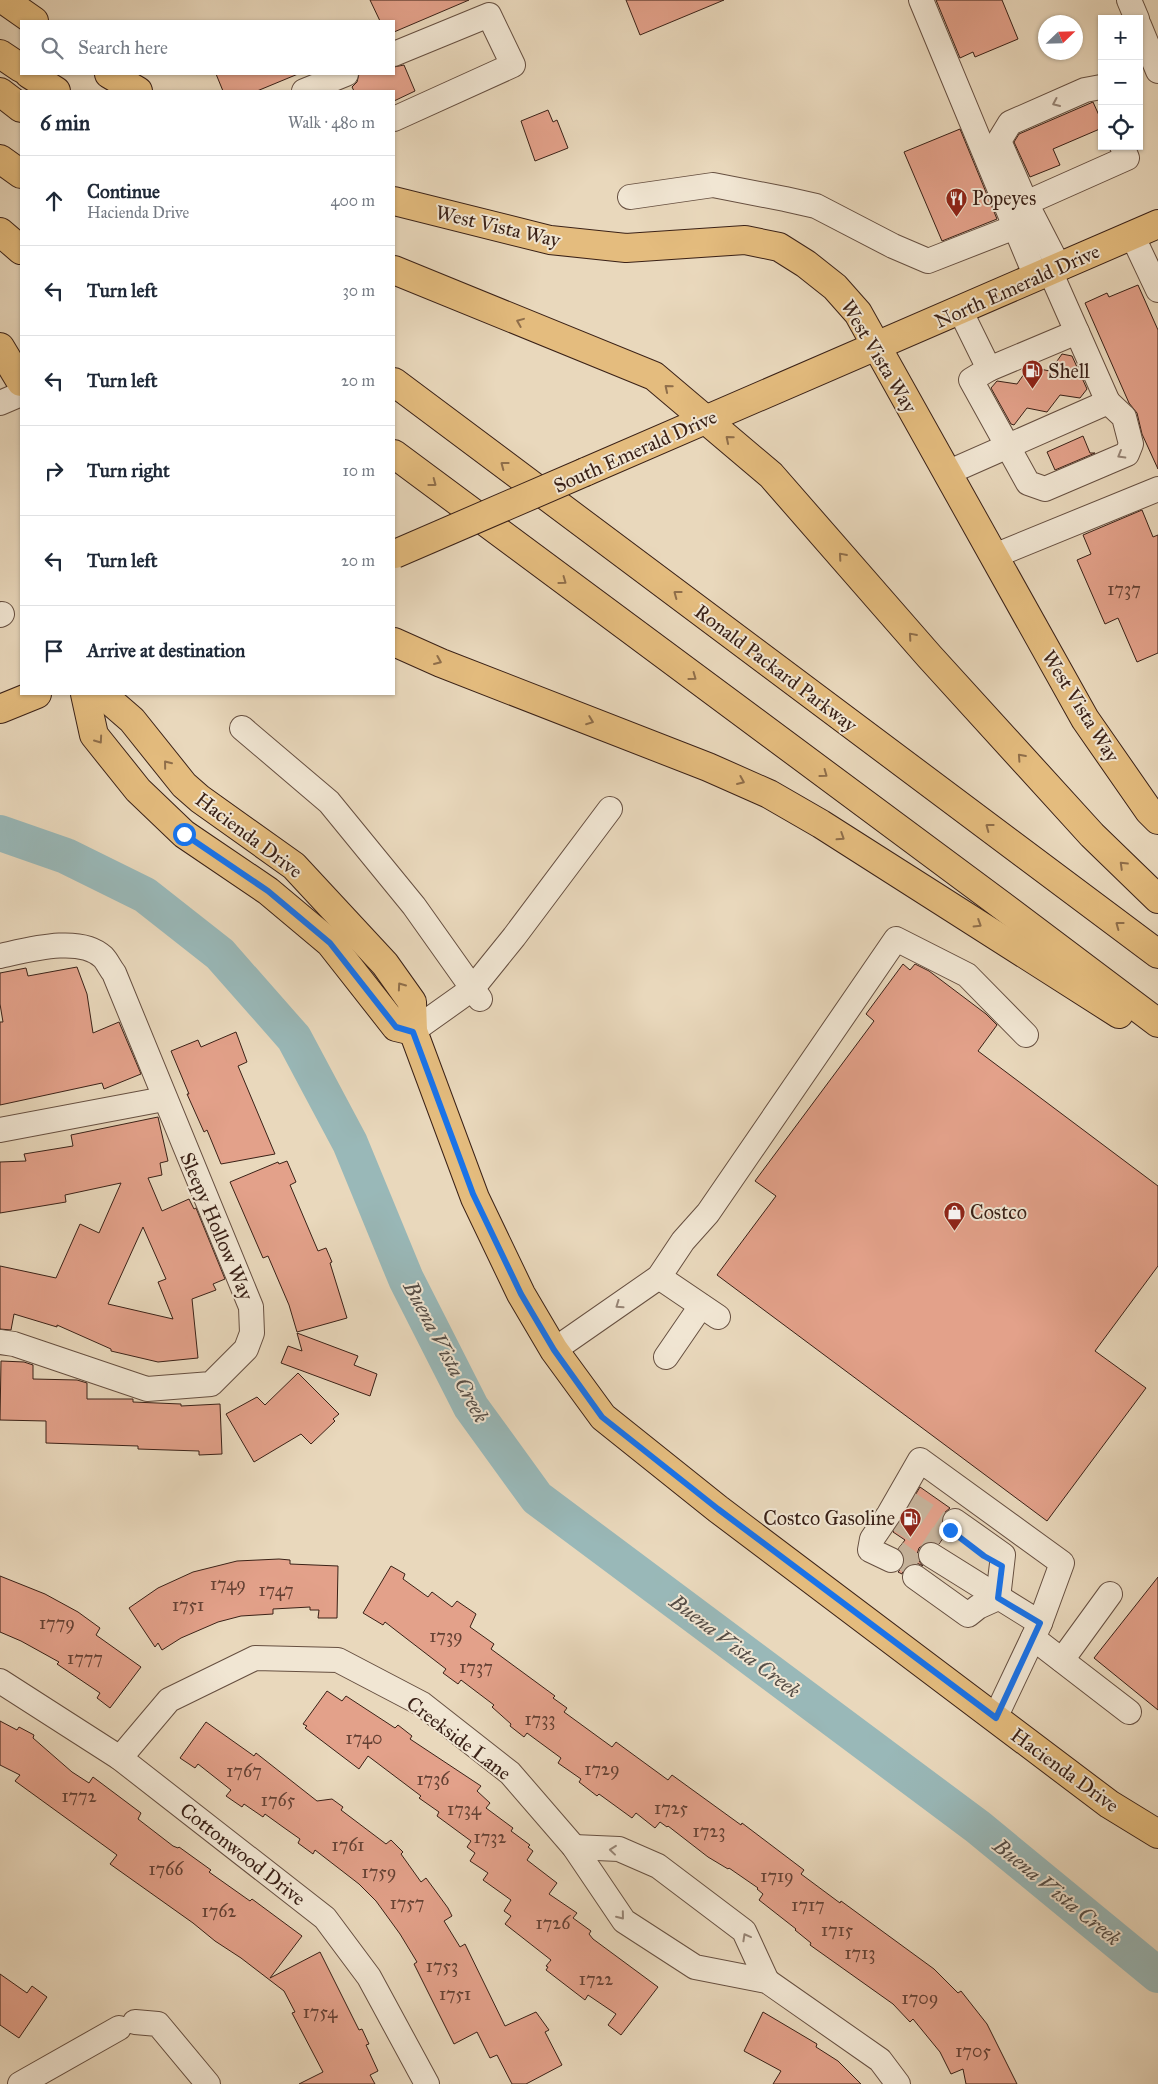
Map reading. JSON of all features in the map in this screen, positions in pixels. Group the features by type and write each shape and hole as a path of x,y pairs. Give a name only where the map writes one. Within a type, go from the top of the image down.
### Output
{"main road":[{"path":"4,0 33,20"},
{"path":"0,54 20,67"},
{"path":"32,75 54,90"},
{"path":"111,75 136,90"},
{"path":"0,92 20,107"},
{"path":"0,159 20,173"},
{"name":"West Vista Way","path":"395,201 550,240 626,248 745,240 779,247 806,264 835,287 858,312 1085,719 1158,820"},
{"name":"North Emerald Drive","path":"876,347 1158,224"},
{"path":"0,232 20,249"},
{"path":"395,270 654,376 771,475 929,656 1092,835 1158,899"},
{"path":"0,347 20,380"},
{"name":"South Emerald Drive","path":"395,554 876,347"},
{"name":"Ronald Packard Parkway","path":"395,383 1158,954"},
{"path":"395,455 1158,1023"},
{"path":"395,642 769,794 821,824 1158,1039"},
{"path":"0,709 35,695"},
{"name":"Hacienda Drive","path":"85,695 94,734 138,790 184,834 268,891 330,943 396,1027 413,1032"},
{"name":"Hacienda Drive","path":"103,695 132,720 184,785 200,800 294,866 385,964 412,1002 413,1032 475,1198 521,1294 554,1350 602,1417 718,1509 1109,1804 1158,1834"}],"street":[{"path":"921,0 1015,227 1048,272"},
{"path":"1129,0 1135,15"},
{"path":"395,54 489,15 513,66 395,119"},
{"path":"1143,34 1158,70 1143,74"},
{"path":"306,90 344,75"},
{"path":"1077,332 989,369 971,380 1028,484 1046,489 1127,454 1131,444 1124,417 1108,402 1077,332 1048,272 1026,203 999,141 1010,123 1085,90 1098,88"},
{"path":"1026,203 1126,158 1123,150"},
{"path":"630,197 713,184 785,199 816,206 893,246 928,261 1015,227"},
{"path":"1132,235 1158,290"},
{"path":"960,310 989,369"},
{"path":"0,403 20,394"},
{"path":"947,473 1108,402"},
{"path":"994,556 1158,489"},
{"path":"242,728 329,802 414,906 476,994"},
{"path":"413,1032 476,994 514,937 610,809"},
{"path":"554,1350 658,1277 683,1241 708,1213 896,939 967,975 1026,1035"},
{"name":"Sleepy Hollow Way","path":"0,956 60,944 91,950 103,957 114,973 164,1098 252,1307 252,1333 246,1349 211,1384 147,1389 14,1344 0,1342"},
{"path":"0,1130 164,1098"},
{"path":"658,1277 709,1311 666,1357"},
{"path":"893,1556 895,1511 920,1460 1062,1563 1037,1630 996,1718"},
{"path":"994,1590 984,1556 935,1550 994,1590 1037,1630 1062,1660 1129,1712"},
{"path":"1062,1660 1110,1594"},
{"name":"Creekside Lane","path":"120,1758 169,1700 255,1658 338,1660 422,1704 510,1774 574,1847 624,1921 695,1968 767,1980 880,2060 898,2084"},
{"name":"Cottonwood Drive","path":"0,1682 120,1758 325,1918 369,1977 427,2084"},
{"name":"Creekside Lane","path":"574,1847 619,1849 658,1866 744,1931 767,1980"},
{"path":"20,2084 127,2025 158,2024 208,2084"}],"building":[{"path":"370,0 469,0 395,32 395,20 380,20"},
{"path":"626,0 724,0 640,35"},
{"path":"936,0 1002,0 1018,39 975,57 973,52 960,58"},
{"path":"404,65 415,91 395,101 395,90 354,90 352,87 357,82 359,75 395,75 395,67"},
{"path":"216,75 296,75 259,90 223,90"},
{"path":"1093,102 1098,113 1098,130 1053,149 1060,165 1030,177 1014,142 1019,134"},
{"path":"548,110 553,122 557,120 568,148 535,161 521,121"},
{"path":"960,129 997,219 942,241 904,152"},
{"path":"1138,285 1158,330 1158,469 1142,434 1137,413 1129,403 1085,303 1107,293 1109,297"},
{"path":"1062,354 1072,356 1087,389 1080,398 1060,395 1047,412 1027,408 1014,425 1011,424 991,388 997,381 1017,384 1029,367 1050,371"},
{"path":"1083,436 1090,453 1095,453 1055,470 1047,452"},
{"path":"1142,510 1153,537 1158,535 1158,653 1137,662 1118,618 1105,624 1077,560 1091,554 1083,535"},
{"name":"Costco","path":"903,964 910,970 915,964 929,971 986,1014 997,1025 978,1051 1158,1186 1158,1266 1095,1351 1146,1388 1047,1521 717,1275 776,1196 755,1181 874,1021 866,1014"},
{"path":"77,967 87,994 93,1033 119,1022 141,1074 104,1089 102,1083 0,1105 0,1022 3,1022 0,1004 0,973 26,968 28,976"},
{"path":"236,1032 247,1062 238,1066 275,1154 221,1164 207,1130 204,1132 187,1094 189,1094 171,1051 198,1040 201,1047"},
{"path":"158,1117 168,1161 160,1163 162,1175 148,1178 162,1211 189,1199 194,1209 196,1208 225,1279 213,1284 216,1290 192,1299 198,1358 158,1362 111,1351 111,1349 57,1325 57,1327 14,1314 11,1330 0,1329 0,1266 56,1278 80,1224 99,1233 121,1183 65,1195 66,1202 0,1213 0,1162 26,1161 24,1154 73,1146 71,1135","holes":["143,1227 166,1279 158,1282 173,1319 108,1304"]},
{"path":"287,1161 296,1182 290,1185 318,1251 326,1248 332,1262 330,1263 347,1318 297,1332 289,1305 268,1256 263,1258 230,1182 278,1162 279,1164"},
{"path":"297,1333 358,1356 354,1365 377,1374 370,1396 281,1363 288,1346 302,1351"},
{"path":"1,1361 24,1362 33,1365 33,1379 77,1380 87,1383 87,1399 133,1399 133,1402 181,1404 181,1406 220,1404 222,1454 199,1455 199,1451 138,1449 138,1446 46,1443 46,1421 0,1420"},
{"path":"298,1373 339,1414 333,1419 335,1421 311,1444 301,1434 254,1462 226,1414 257,1397 265,1405"},
{"path":"920,1487 950,1508 941,1519 943,1527 947,1532 939,1544 932,1541 924,1543 919,1548 917,1554 923,1566 917,1563 910,1564 904,1569 902,1574 898,1572 903,1566 905,1558 898,1549 905,1540 893,1532"},
{"path":"290,1560 290,1564 338,1566 337,1618 318,1618 319,1610 310,1610 310,1607 273,1609 273,1614 241,1616 218,1622 181,1638 162,1650 158,1643 155,1647 129,1608 158,1588 193,1572 237,1561"},
{"path":"391,1566 405,1574 403,1579 428,1597 432,1592 452,1607 457,1601 476,1614 470,1627 494,1644 491,1649 555,1696 553,1698 567,1708 564,1712 612,1747 616,1742 668,1780 672,1775 741,1825 742,1823 804,1870 801,1874 934,1969 958,1993 961,1991 987,2024 1017,2084 966,2084 963,2069 951,2074 940,2052 913,2019 910,2022 893,2004 810,1945 811,1943 796,1929 759,1900 763,1894 758,1888 729,1868 708,1857 668,1826 660,1822 655,1828 636,1813 632,1818 599,1794 597,1796 579,1782 581,1779 558,1763 561,1758 527,1733 524,1737 510,1726 511,1724 492,1707 494,1705 461,1680 458,1684 443,1673 446,1669 385,1622 383,1625 363,1613"},
{"path":"0,1576 45,1594 78,1612 100,1628 96,1635 141,1667 110,1708 97,1698 100,1693 57,1664 59,1662 0,1632"},
{"path":"1158,1577 1158,1710 1094,1658"},
{"path":"327,1691 342,1701 346,1696 395,1728 398,1725 412,1736 410,1739 481,1786 477,1791 490,1803 486,1808 513,1828 511,1831 530,1845 528,1847 533,1851 527,1860 557,1883 549,1894 577,1913 573,1918 591,1931 589,1934 593,1939 658,1987 621,2035 608,2025 616,2014 588,1995 585,2000 546,1970 548,1967 546,1966 551,1960 505,1924 511,1916 504,1911 511,1900 483,1880 488,1873 470,1861 475,1853 467,1847 471,1841 437,1816 439,1812 419,1798 421,1796 368,1756 359,1769 305,1728 307,1726 303,1724"},
{"path":"0,1721 17,1730 19,1727 34,1735 33,1738 72,1772 89,1783 93,1777 141,1813 138,1819 173,1846 179,1847 211,1870 209,1872 250,1901 252,1899 302,1936 270,1978 320,1952 359,2030 362,2029 369,2044 366,2045 378,2071 370,2075 375,2084 299,2084 323,2072 292,2013 295,2012 284,1991 110,1864 117,1855 15,1781 20,1775 0,1765"},
{"path":"206,1722 254,1756 256,1753 317,1801 332,1799 343,1807 341,1810 386,1844 391,1840 403,1852 401,1854 421,1882 426,1878 448,1908 452,1916 444,1921 460,1947 465,1944 505,2026 536,2012 549,2030 545,2032 562,2065 526,2084 512,2084 497,2055 490,2058 477,2032 454,2044 414,1964 417,1962 400,1934 376,1901 359,1884 315,1850 313,1854 298,1843 300,1839 265,1814 263,1817 244,1804 242,1807 226,1796 231,1790 198,1764 195,1768 180,1758"},
{"path":"0,1974 27,1993 32,1986 47,1997 19,2038 0,2025"},
{"path":"763,2012 817,2044 816,2047 838,2061 861,2084 773,2084 781,2071 744,2051"}],"waterway":[{"name":"Buena Vista Creek","path":"0,833 66,856 145,895 220,954 294,1038 350,1143 406,1279 471,1407 537,1498 978,1827 1158,1975"}],"tunnel":[{"path":"907,1502 950,1530"},
{"path":"896,1518 938,1545"},
{"path":"896,1552 920,1570"}],"place":[{"name":"Popeyes","path":"956,217"},
{"name":"Shell","path":"1032,390"},
{"name":"Costco","path":"954,1231"},
{"name":"Costco Gasoline","path":"911,1537"}],"route":[{"path":"184,834 268,891 330,943 396,1027 413,1032 473,1194 521,1294 554,1350 602,1417 718,1509 996,1718 1040,1623 998,1598 1002,1566 984,1556 950,1530"}]}
